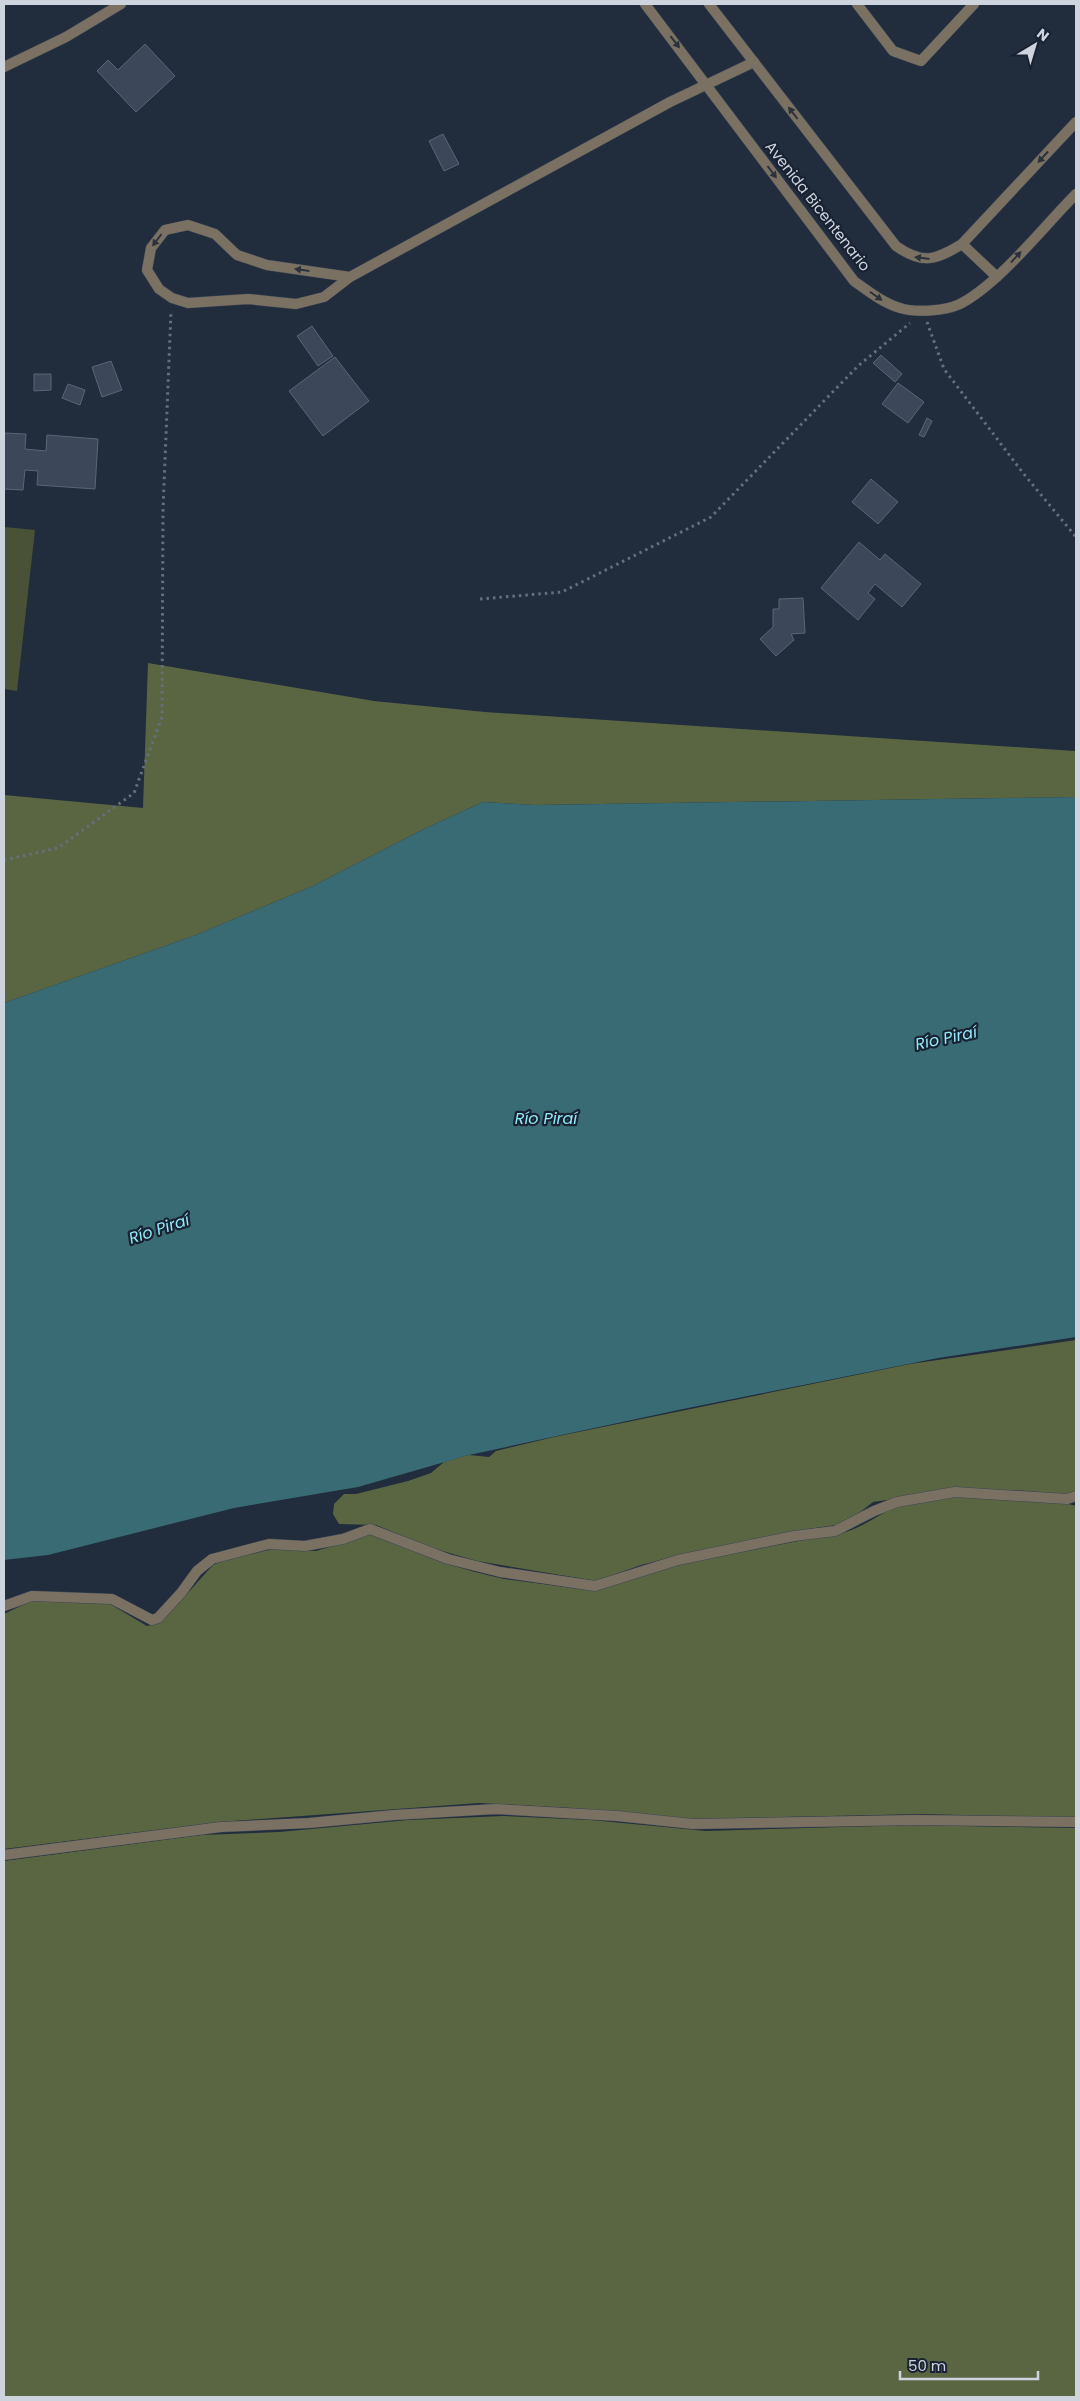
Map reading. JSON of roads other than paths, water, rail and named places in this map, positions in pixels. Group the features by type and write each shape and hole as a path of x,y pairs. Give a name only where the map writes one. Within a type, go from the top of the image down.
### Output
{"street":[{"path":"4,68 66,38 121,4"},
{"name":"Avenida Bicentenario","path":"645,4 854,280 900,309 924,312 959,304 997,277 1076,194"},
{"path":"709,4 896,246 909,255 923,259 940,258 962,244 1076,122"},
{"path":"857,4 893,51 921,61 974,4"},
{"path":"350,278 267,265 237,254 215,234 188,225 165,230 151,248 147,270 159,289 172,298 188,303 248,299 296,304 324,297 350,278 706,83 754,62"},
{"path":"962,244 997,277"},
{"path":"4,1606 32,1596 112,1599 152,1620 176,1600 197,1571 212,1559 269,1544 305,1546 343,1539 370,1529 448,1559 500,1572 595,1586 678,1560 794,1536 835,1531 874,1511 897,1502 955,1492 1073,1499"},
{"path":"4,1855 221,1827 496,1810 617,1816 693,1824 915,1820 1076,1822"}],"water":[{"name":"Río Piraí","path":"1076,797 1076,1337 938,1358 683,1409 469,1455 358,1487 234,1508 48,1555 4,1560 4,1003 196,935 313,886 422,830 483,802 536,805"}]}
